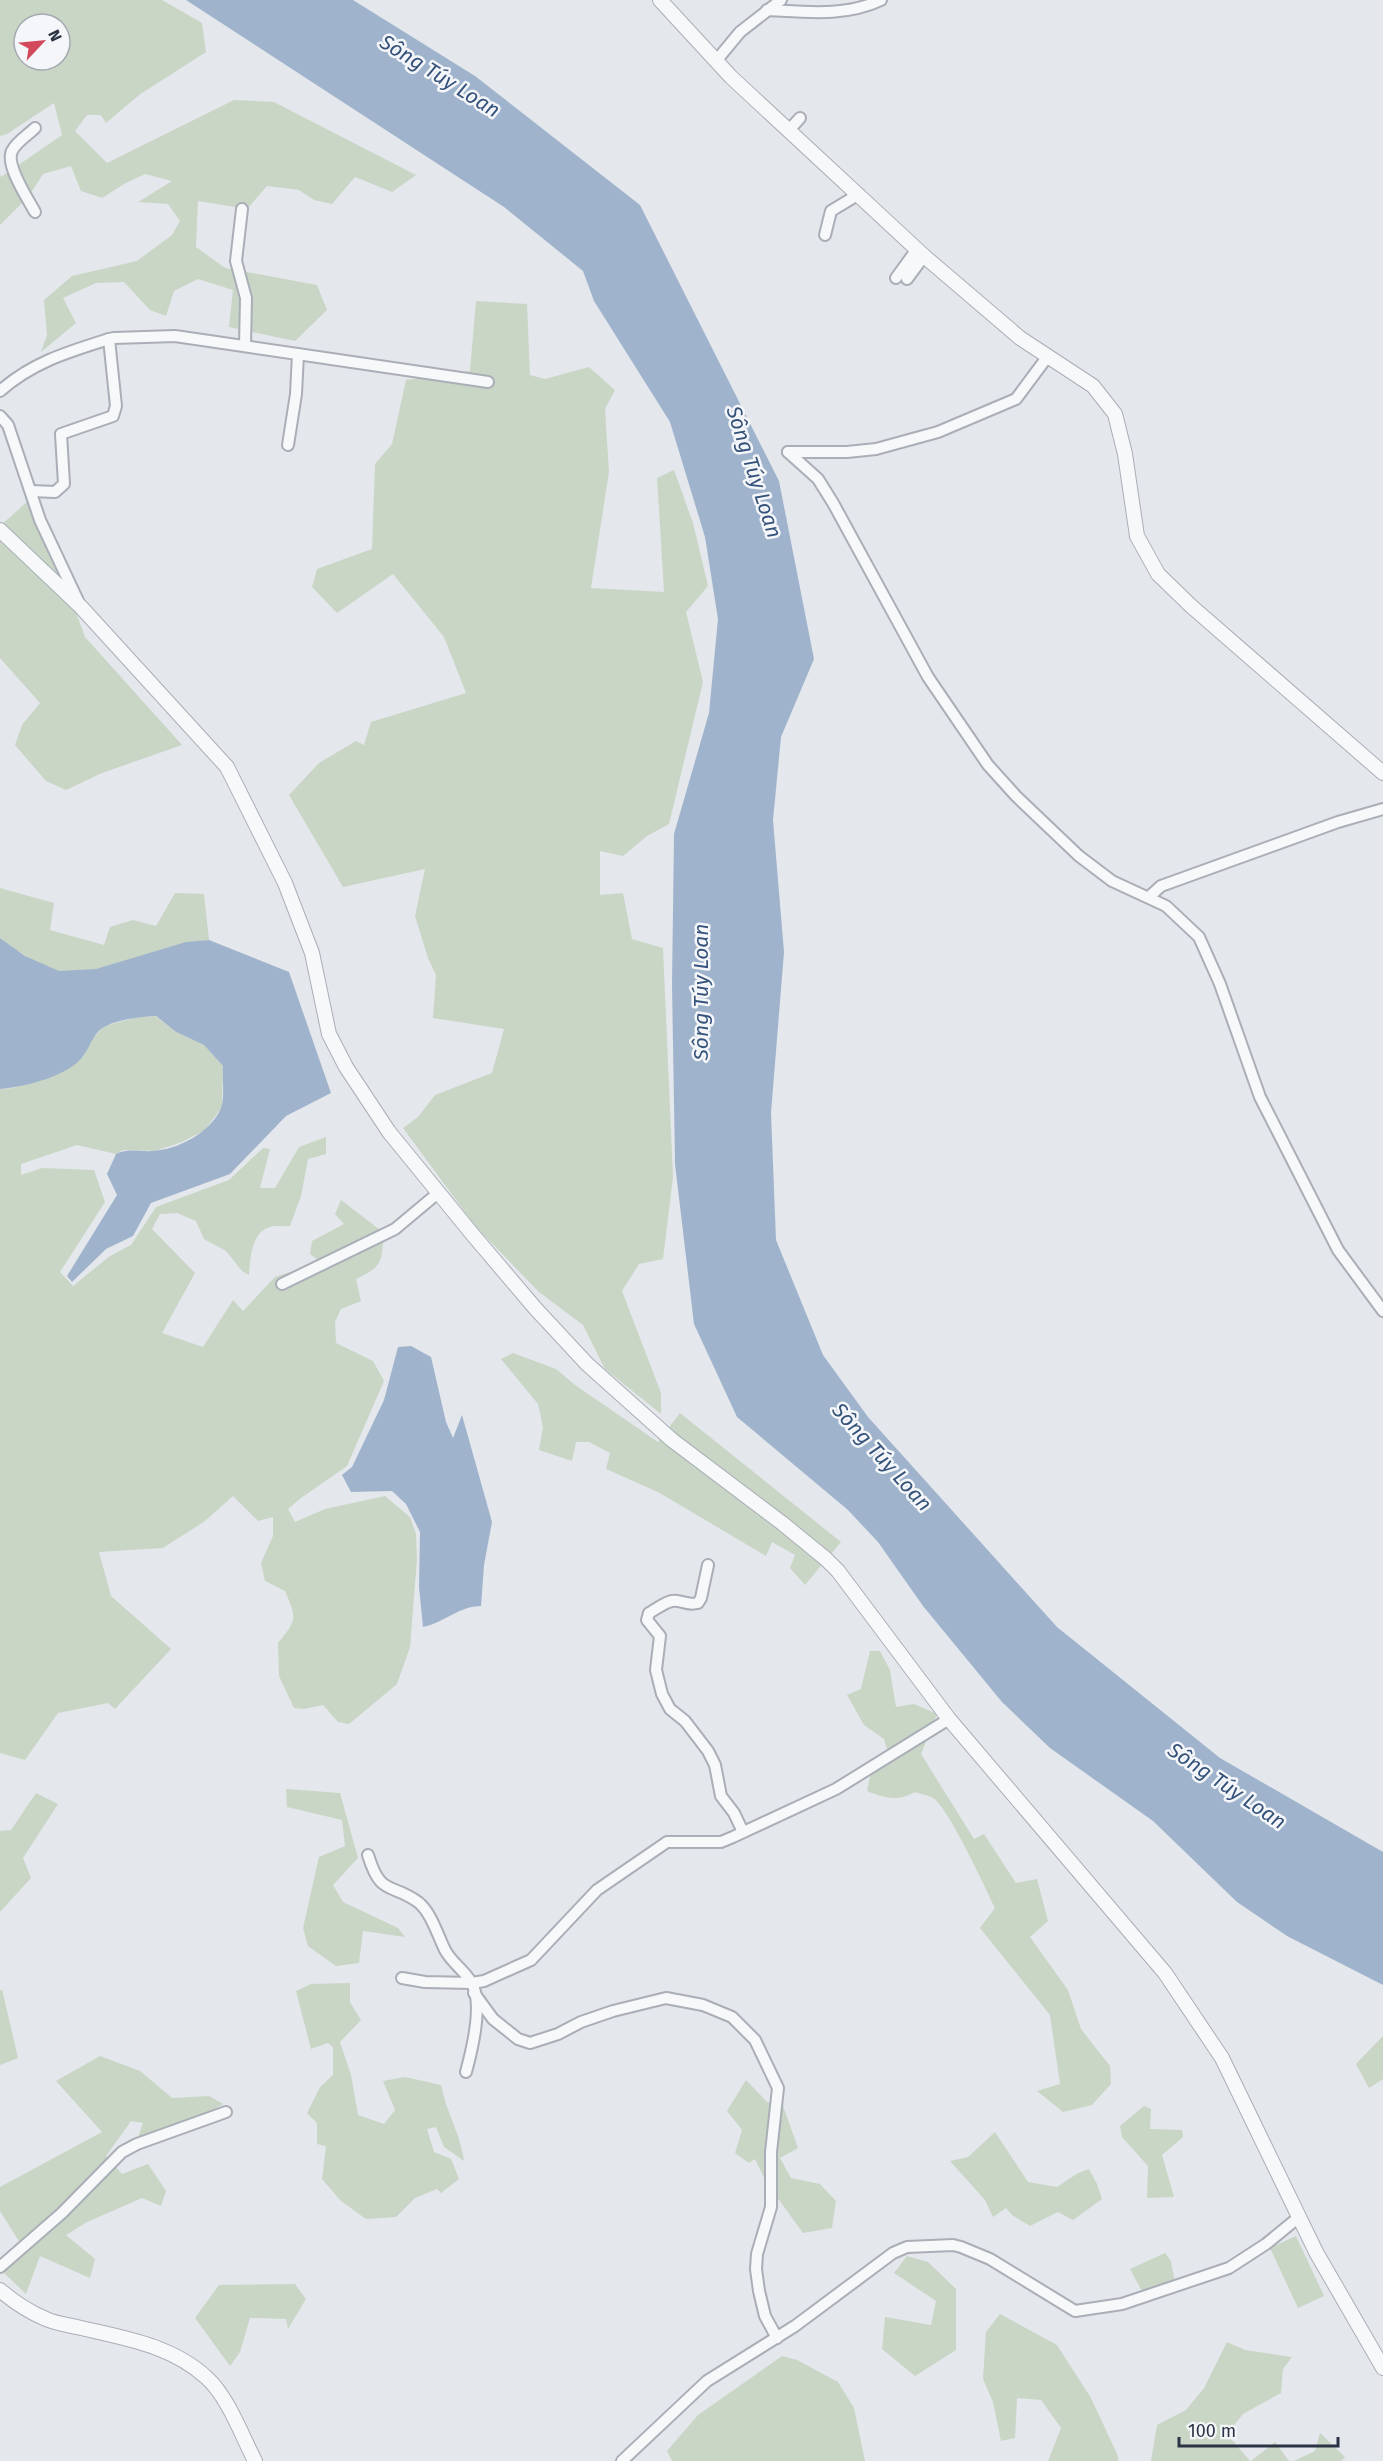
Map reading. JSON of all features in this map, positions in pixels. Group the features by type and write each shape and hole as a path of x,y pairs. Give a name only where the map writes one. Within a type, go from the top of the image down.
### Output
{"street":[{"path":"661,0 716,61 920,253 1020,338 1093,386 1115,414 1125,453 1137,536 1158,574 1191,606 1383,773"},
{"path":"716,61 740,32 781,0"},
{"path":"767,10 831,12 861,9 881,0"},
{"path":"789,130 800,118"},
{"path":"35,128 16,145 10,158 12,168 35,212"},
{"path":"825,234 831,211 859,194"},
{"path":"243,209 236,261 246,298 245,346"},
{"path":"896,278 920,253"},
{"path":"907,279 920,253"},
{"path":"0,391 48,358 109,339 174,336 488,382"},
{"path":"31,491 56,492 64,484 61,434 113,416 116,406 109,339"},
{"path":"288,445 296,394 298,354"},
{"path":"1048,356 1016,399 938,432 876,449 847,452 788,452 818,479 833,502 928,677 988,765 1016,796 1079,856 1112,881 1166,906 1199,937 1220,984 1260,1097 1338,1250 1383,1311"},
{"path":"0,416 8,425 40,519 81,607"},
{"path":"0,530 81,607 227,767 289,893 312,953 329,1034 346,1067 389,1132 527,1299 587,1364 666,1435 826,1559 850,1587 948,1719 1165,1973 1222,2058 1316,2252 1383,2368"},
{"path":"1149,897 1161,886 1338,822 1383,809"},
{"path":"282,1284 395,1229 438,1192"},
{"path":"708,1565 698,1603 687,1605 675,1600 649,1613 646,1620 660,1636 657,1670 662,1694 670,1709 685,1721 708,1751 715,1765 721,1796 734,1813 743,1832"},
{"path":"402,1978 473,1988 531,1960 597,1890 667,1842 721,1842 836,1790 948,1719"},
{"path":"368,1856 372,1870 382,1885 420,1903 449,1957 494,2019 518,2039 530,2043 613,2011 666,1998 703,2005 732,2017 755,2040 778,2088 771,2152 771,2207 757,2254 756,2269 765,2316 777,2338"},
{"path":"466,2072 473,2045 476,2006 473,1988"},
{"path":"0,2267 62,2213 122,2152 137,2144 226,2112"},
{"path":"621,2461 706,2381 777,2338 893,2253 907,2247 953,2245 961,2247 990,2259 1075,2312 1122,2304 1229,2268 1266,2244 1299,2217"},
{"path":"0,2290 16,2304 48,2320 145,2343 194,2368 218,2391 255,2461"}],"green space":[{"path":"0,0 162,0 202,23 206,52 139,95 106,123 101,115 87,115 75,131 107,163 234,100 274,102 416,175 392,192 355,177 332,204 314,200 299,190 267,186 247,209 198,201 196,247 225,268 317,285 327,310 295,341 229,327 233,290 198,279 174,291 166,316 150,310 124,282 96,283 63,298 76,323 41,352 47,335 44,300 72,276 137,261 172,235 180,221 168,204 138,202 172,181 145,174 102,198 81,191 71,166 43,174 29,196 0,225 0,173 1,177 62,135 54,103 7,134 0,136"},
{"path":"476,301 527,304 530,375 545,379 589,367 615,390 605,409 609,472 591,588 664,592 657,478 674,470 693,523 708,586 686,612 703,682 669,824 647,836 623,856 600,851 600,895 623,893 632,939 663,948 673,1177 663,1259 639,1264 622,1291 661,1393 661,1414 605,1369 583,1325 539,1292 476,1227 403,1128 418,1117 435,1095 492,1073 504,1029 433,1018 436,975 428,958 415,916 425,869 343,887 289,795 319,763 356,741 364,745 371,722 466,693 444,637 393,574 337,613 312,587 317,569 372,549 375,464 392,444 406,380 470,371"},
{"path":"28,501 65,583 85,637 182,745 102,773 66,790 46,781 15,745 22,725 40,703 0,658 0,526"},
{"path":"0,888 54,903 50,930 104,945 110,927 133,920 156,926 175,893 204,894 209,940 172,947 97,969 60,971 45,967 28,958 0,938"},
{"path":"155,1016 176,1032 204,1045 223,1066 222,1107 205,1130 182,1142 155,1151 123,1150 116,1154 77,1145 21,1164 21,1175 42,1168 94,1170 105,1202 60,1272 73,1286 110,1256 131,1245 156,1207 229,1180 263,1148 270,1149 260,1188 275,1188 299,1147 326,1137 326,1154 308,1159 301,1196 290,1226 272,1226 259,1234 253,1247 249,1275 242,1271 226,1251 204,1239 196,1221 177,1213 160,1214 152,1229 195,1273 162,1333 203,1347 233,1300 243,1311 275,1277 321,1262 310,1254 312,1241 344,1224 335,1214 341,1200 384,1233 379,1262 372,1270 356,1279 361,1301 341,1309 335,1322 336,1343 373,1361 384,1381 347,1466 288,1509 295,1522 325,1509 385,1496 410,1517 416,1534 417,1559 410,1647 397,1684 349,1724 338,1722 323,1705 304,1709 294,1708 279,1676 278,1643 292,1624 292,1608 285,1591 265,1581 261,1563 273,1536 273,1517 258,1521 233,1496 205,1521 163,1548 99,1552 111,1596 171,1649 115,1709 108,1703 58,1713 25,1760 0,1753 0,1089 14,1088 83,1057 93,1038 104,1026 134,1018"},
{"path":"513,1353 556,1369 575,1385 658,1442 680,1413 841,1542 805,1585 790,1568 795,1555 772,1542 766,1556 658,1492 606,1469 610,1453 589,1442 576,1442 572,1461 539,1450 543,1427 538,1404 501,1359"},
{"path":"870,1651 880,1651 890,1670 896,1707 914,1704 937,1714 921,1754 974,1839 984,1834 1016,1883 1037,1879 1048,1921 1030,1937 1068,1990 1081,2029 1110,2066 1111,2084 1092,2105 1063,2112 1037,2091 1060,2084 1050,2015 980,1928 995,1908 948,1816 933,1798 915,1792 891,1798 867,1791 871,1772 890,1760 884,1739 864,1725 847,1695 861,1689"},
{"path":"286,1789 340,1793 358,1858 333,1885 343,1902 398,1928 405,1937 363,1931 359,1963 336,1966 308,1946 303,1928 319,1857 345,1846 342,1820 287,1807"},
{"path":"36,1793 58,1804 23,1858 31,1878 0,1912 0,1831 11,1830"},
{"path":"350,1983 350,2002 361,2020 340,2042 351,2075 358,2115 384,2124 395,2110 383,2081 405,2077 441,2085 464,2161 444,2147 436,2127 427,2129 434,2152 451,2159 459,2179 441,2193 437,2189 415,2198 396,2217 366,2219 341,2201 322,2179 326,2146 317,2144 317,2123 307,2113 320,2087 333,2075 333,2047 328,2043 311,2049 296,1991 311,1984"},
{"path":"2,1989 18,2058 0,2065 0,1991"},
{"path":"1383,2036 1383,2079 1369,2088 1356,2064"},
{"path":"100,2056 140,2071 172,2098 209,2096 223,2104 189,2125 138,2137 143,2123 131,2121 106,2156 122,2174 148,2164 166,2191 161,2206 142,2198 87,2222 66,2235 95,2259 90,2278 40,2256 26,2294 4,2273 20,2243 0,2211 0,2187 102,2132 56,2081"},
{"path":"746,2080 767,2102 782,2103 798,2148 780,2158 791,2178 820,2184 836,2201 832,2228 803,2233 766,2182 755,2159 749,2163 735,2153 742,2130 727,2111"},
{"path":"1144,2106 1151,2109 1150,2129 1182,2130 1183,2137 1162,2155 1174,2197 1147,2198 1148,2166 1122,2137 1120,2126"},
{"path":"995,2132 1028,2182 1057,2187 1078,2173 1089,2169 1102,2199 1073,2220 1058,2212 1030,2226 1012,2215 1006,2208 993,2217 985,2200 950,2161 968,2157"},
{"path":"1296,2236 1324,2296 1298,2308 1270,2248"},
{"path":"1165,2253 1171,2261 1175,2283 1142,2291 1130,2269"},
{"path":"907,2256 928,2262 956,2289 956,2350 915,2376 882,2349 885,2317 931,2325 936,2301 894,2273"},
{"path":"295,2284 306,2299 288,2329 286,2319 250,2318 240,2352 230,2366 195,2318 219,2285"},
{"path":"1000,2314 1057,2345 1091,2398 1118,2456 1118,2461 1048,2461 1061,2428 1041,2400 1017,2398 1015,2438 1001,2441 993,2402 983,2379 986,2332"},
{"path":"1227,2342 1245,2350 1292,2357 1283,2369 1281,2393 1243,2414 1227,2434 1250,2461 1151,2461 1157,2425 1186,2410 1204,2388"},
{"path":"782,2356 797,2360 838,2382 854,2408 865,2461 672,2461 667,2451 698,2415"},
{"path":"1320,2433 1345,2457 1341,2461 1294,2461 1315,2451"},
{"path":"1275,2442 1289,2461 1251,2461"}],"water":[{"name":"Sông Túy Loan","path":"186,0 353,0 475,76 640,205 779,481 814,659 781,737 773,820 784,952 771,1113 776,1240 823,1355 868,1417 1057,1627 1220,1758 1383,1852 1383,1985 1287,1936 1237,1902 1153,1821 1050,1748 1002,1702 923,1606 878,1542 848,1510 737,1417 694,1324 675,1164 672,984 674,834 709,713 718,619 705,537 670,422 594,301 583,271 504,207"},
{"path":"0,938 25,956 59,971 96,969 186,942 209,940 289,972 331,1093 286,1116 230,1174 151,1203 133,1236 106,1249 72,1282 67,1276 117,1195 107,1174 116,1154 125,1151 162,1150 183,1143 202,1132 210,1125 221,1108 223,1066 204,1045 176,1032 156,1016 143,1017 117,1022 102,1028 84,1055 68,1069 33,1083 0,1089"},
{"path":"411,1346 431,1357 446,1422 453,1438 462,1415 492,1522 484,1565 481,1606 466,1609 423,1627 419,1587 420,1532 406,1504 392,1491 351,1492 342,1475 352,1467 384,1400 398,1347"}]}
